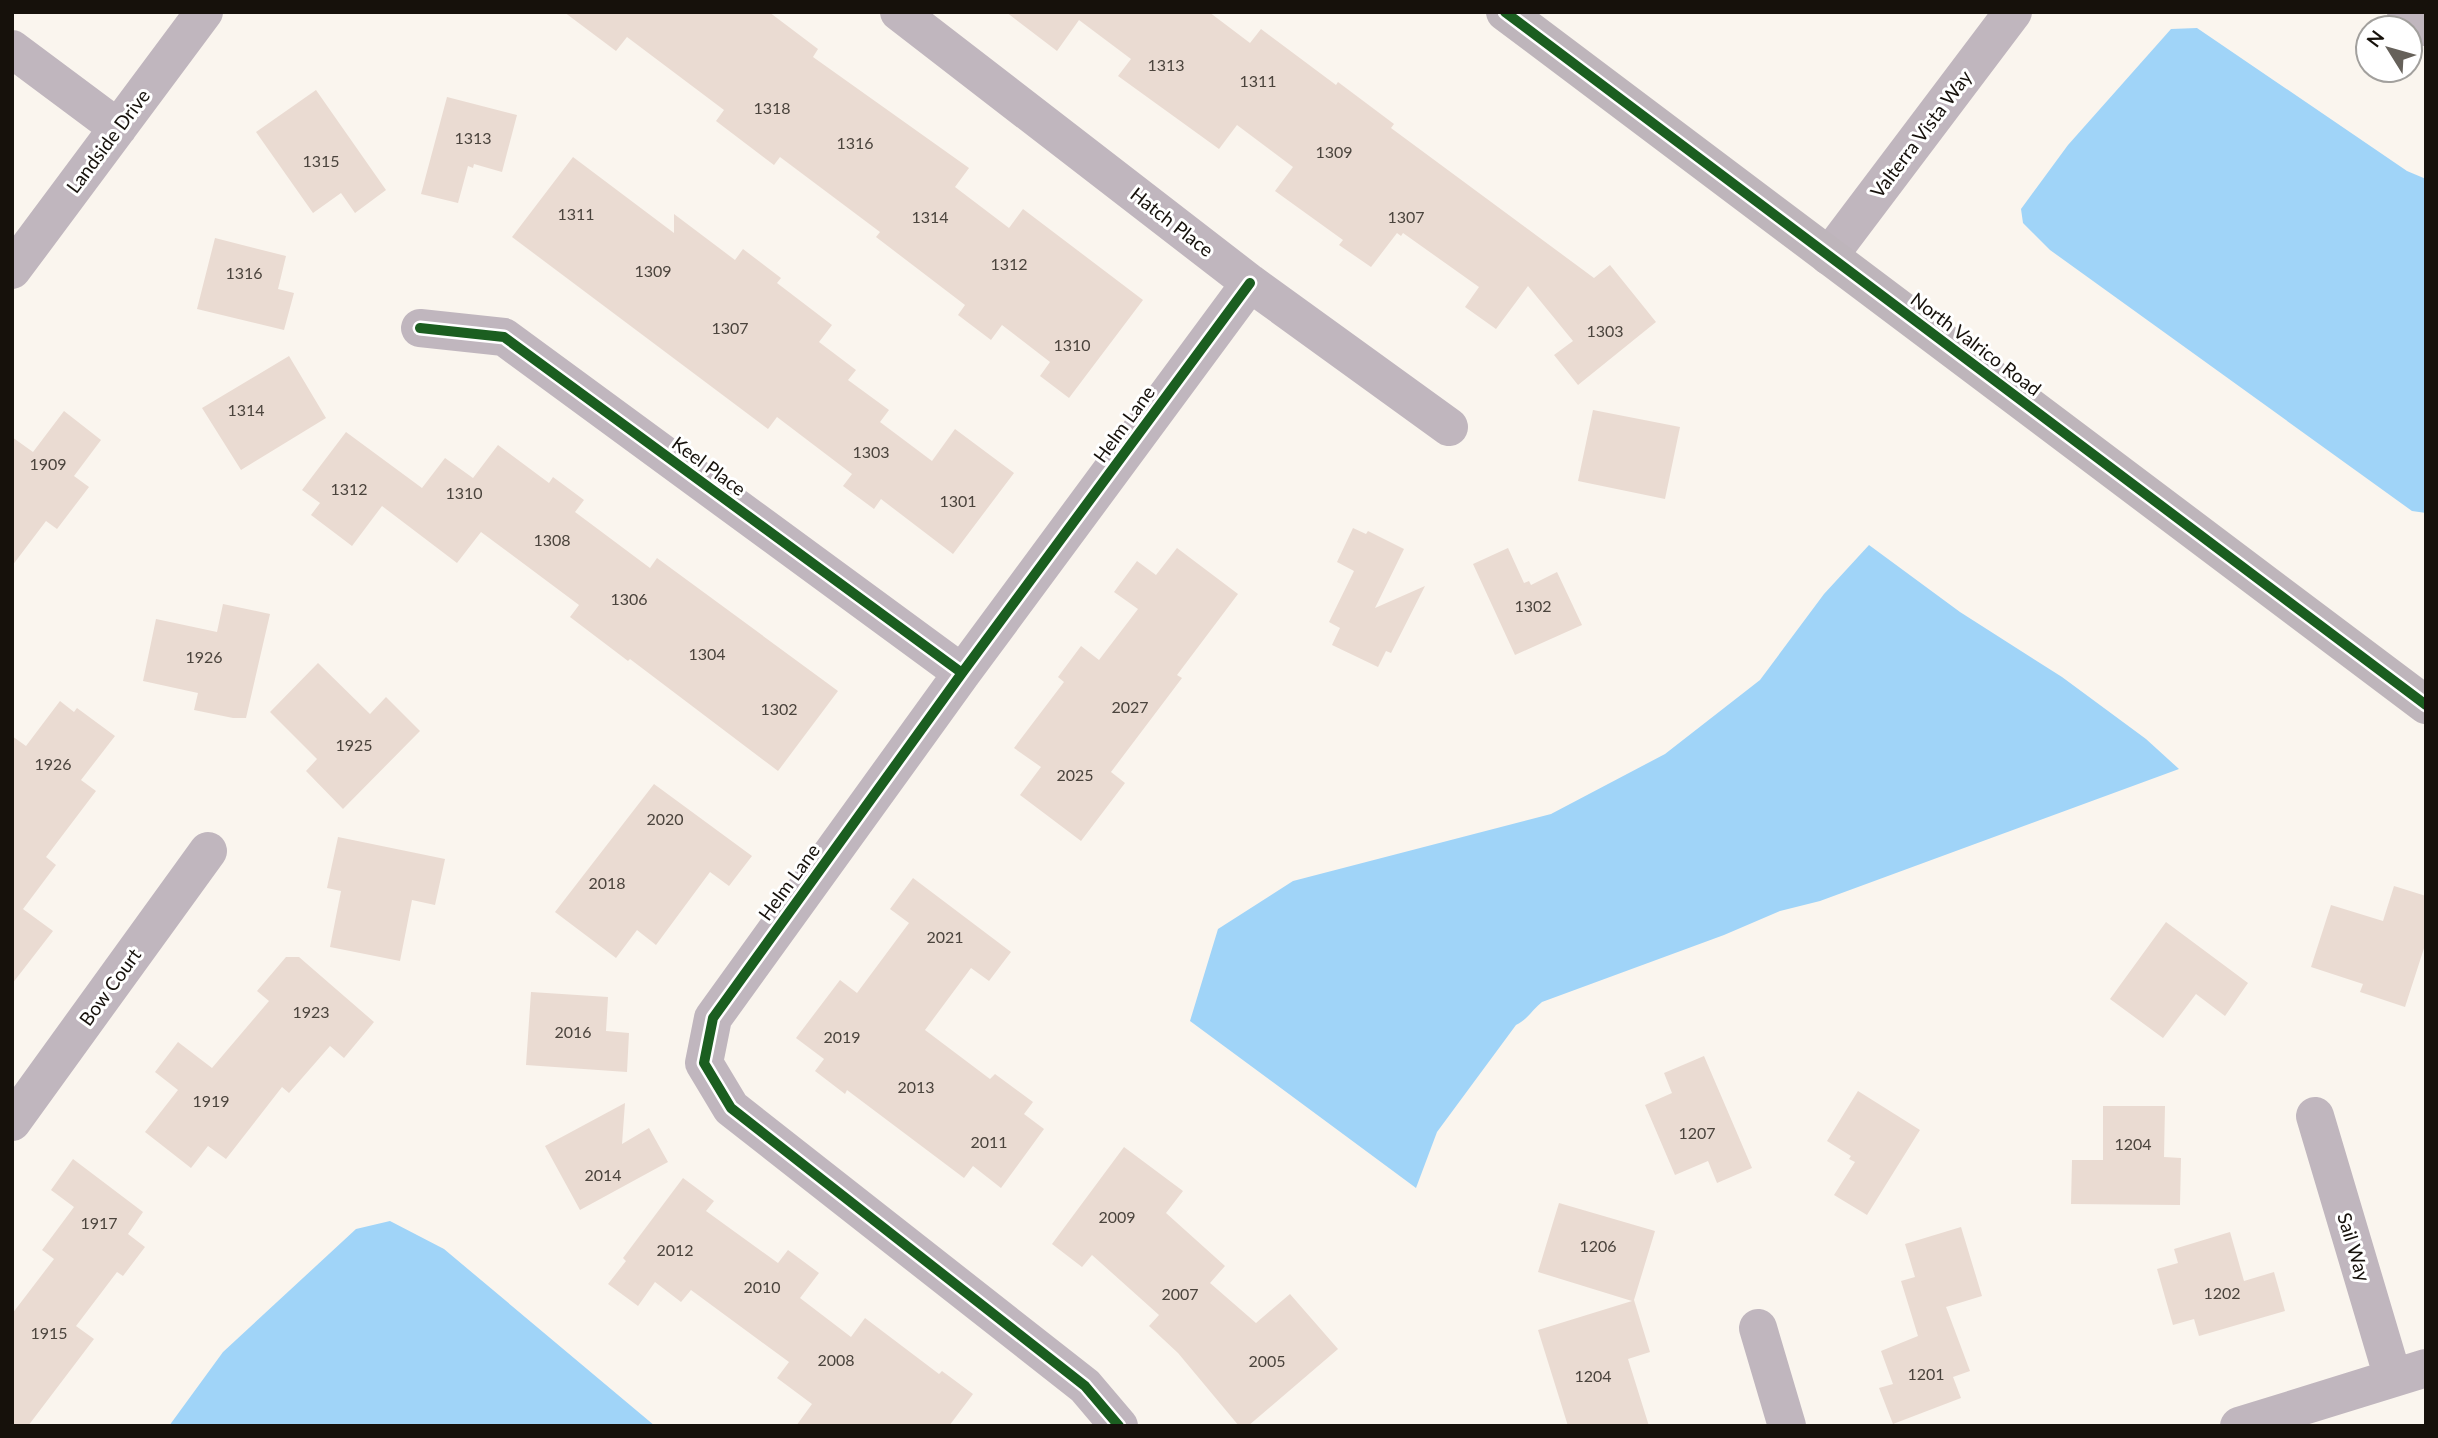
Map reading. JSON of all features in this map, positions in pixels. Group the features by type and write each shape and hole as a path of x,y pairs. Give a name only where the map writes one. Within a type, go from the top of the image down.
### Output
{"street":[{"name":"Landside Drive","path":"12,270 204,12"},
{"name":"Hatch Place","path":"899,12 1250,283 1449,427"},
{"name":"North Valrico Road","path":"1505,12 2426,705"},
{"name":"Valterra Vista Way","path":"1829,256 2013,12"},
{"path":"2406,12 2426,27"},
{"path":"12,49 118,128"},
{"name":"Helm Lane","path":"1119,1426 1084,1386 731,1108 704,1063 713,1018 962,673 1250,283"},
{"name":"Keel Place","path":"420,328 504,337 962,673"},
{"name":"Bow Court","path":"12,1122 208,851"},
{"name":"Sail Way","path":"2315,1116 2409,1373"},
{"path":"1758,1328 1787,1426"},
{"path":"2239,1426 2409,1373"}],"water":[{"path":"2197,28 2407,171 2426,179 2426,513 2412,511 2050,250 2023,223 2021,209 2068,145 2171,29"},
{"path":"1869,545 1960,612 2062,677 2146,739 2179,769 1820,901 1780,911 1724,935 1542,1002 1516,1025 1437,1132 1416,1188 1190,1021 1218,929 1293,881 1551,814 1665,754 1760,680 1824,594"},
{"path":"390,1221 444,1249 655,1426 169,1426 223,1352 356,1229"}],"building":[{"path":"564,12 769,12 818,49 813,57 969,168 955,187 1009,228 1023,209 1143,300 1069,398 1040,376 1050,362 1002,325 991,340 958,315 965,305 876,237 880,232 780,157 774,165 716,121 724,110 627,37 616,51"},
{"path":"1006,12 1209,12 1250,43 1261,29 1336,85 1338,82 1394,124 1391,128 1594,278 1610,265 1656,322 1578,385 1554,355 1573,341 1528,286 1496,329 1465,307 1479,287 1403,233 1401,236 1397,233 1371,267 1339,245 1343,240 1275,191 1293,167 1237,125 1219,149 1118,76 1131,59 1079,20 1057,51"},
{"path":"316,90 386,190 355,213 341,193 313,213 256,132"},
{"path":"447,97 517,115 502,172 474,164 473,168 468,166 458,203 421,194"},
{"path":"573,157 674,233 674,214 735,260 743,249 781,278 777,283 832,325 819,342 856,370 848,380 889,410 880,422 932,461 955,429 1014,473 953,554 881,499 874,509 843,486 852,474 777,417 768,429 512,237"},
{"path":"215,238 286,256 278,289 294,293 284,330 197,309"},
{"path":"289,356 326,418 241,470 202,408"},
{"path":"1593,410 1680,427 1665,499 1578,481"},
{"path":"64,411 101,440 74,476 89,487 57,529 46,521 12,566 12,437 33,452"},
{"path":"346,432 422,488 445,458 473,478 498,445 549,483 553,477 584,500 575,512 650,568 657,558 838,691 778,771 570,617 579,605 481,532 457,563 382,506 352,546 311,515 320,503 302,490"},
{"path":"1353,528 1366,534 1368,531 1404,549 1375,608 1425,586 1391,653 1386,651 1378,667 1332,645 1340,628 1329,622 1354,571 1337,562"},
{"path":"1177,548 1238,594 1177,675 1182,678 1111,772 1125,783 1081,841 1020,795 1041,767 1014,748 1064,682 1058,677 1081,646 1099,660 1138,609 1114,592 1137,561 1156,575"},
{"path":"1508,548 1524,583 1529,581 1531,585 1557,572 1582,625 1515,655 1473,564"},
{"path":"223,604 270,614 246,718 194,710 198,693 143,681 156,619 217,632"},
{"path":"318,663 370,714 386,697 420,731 343,809 306,771 317,759 270,712"},
{"path":"60,701 74,712 77,708 115,736 81,780 96,791 46,857 56,865 23,909 53,931 12,984 12,736 26,746"},
{"path":"654,784 752,856 729,886 710,872 656,945 637,930 616,958 555,912"},
{"path":"338,837 445,859 435,905 412,900 400,961 330,947 341,891 327,888"},
{"path":"913,878 1011,952 989,981 971,968 925,1030 990,1079 995,1074 1033,1102 1024,1114 1044,1129 1001,1188 973,1166 964,1178 847,1090 845,1094 815,1071 824,1059 796,1038 840,980 857,993 909,923 890,909"},
{"path":"2394,886 2426,896 2426,942 2405,1007 2360,992 2363,984 2311,967 2331,905 2383,921"},
{"path":"2166,922 2248,983 2225,1016 2196,994 2163,1038 2110,999"},
{"path":"286,957 299,957 374,1022 344,1058 330,1046 289,1093 282,1087 226,1159 208,1146 191,1168 145,1132 178,1090 155,1072 178,1042 212,1068 269,1001 257,991"},
{"path":"531,992 608,997 606,1031 629,1033 627,1072 526,1065"},
{"path":"1704,1056 1752,1168 1717,1183 1708,1161 1675,1175 1645,1105 1672,1093 1664,1073"},
{"path":"1858,1091 1920,1130 1867,1215 1834,1195 1855,1162 1849,1159 1851,1156 1827,1141"},
{"path":"625,1103 622,1144 649,1128 668,1162 580,1210 545,1146"},
{"path":"2103,1106 2165,1106 2164,1157 2181,1158 2180,1205 2071,1204 2072,1160 2103,1160"},
{"path":"1124,1147 1183,1191 1166,1213 1225,1266 1210,1283 1256,1323 1290,1294 1338,1349 1248,1426 1239,1426 1178,1353 1149,1326 1159,1315 1092,1255 1082,1267 1052,1244"},
{"path":"73,1159 143,1212 128,1234 145,1247 123,1276 117,1272 76,1326 94,1339 28,1426 12,1426 12,1314 54,1259 42,1250 74,1207 51,1190"},
{"path":"683,1178 714,1201 706,1211 778,1263 788,1250 819,1273 800,1298 851,1337 865,1318 939,1374 942,1371 973,1394 949,1426 796,1426 812,1404 777,1378 789,1362 691,1290 681,1302 655,1282 638,1306 608,1284 626,1261 623,1258"},
{"path":"1559,1203 1655,1231 1634,1300 1650,1352 1628,1359 1649,1426 1568,1426 1538,1330 1632,1301 1538,1272"},
{"path":"1961,1227 1982,1296 1946,1307 1970,1371 1953,1377 1961,1398 1893,1424 1879,1388 1893,1384 1881,1351 1918,1336 1901,1281 1915,1277 1905,1244"},
{"path":"2230,1232 2244,1281 2274,1272 2285,1311 2199,1336 2194,1319 2173,1325 2157,1269 2178,1263 2174,1249"}],"cycle path":[{"path":"1505,12 2426,705"},
{"path":"1119,1426 1085,1386 731,1108 704,1063 713,1018 962,673 1250,283"},
{"path":"420,328 504,337 962,673"}]}
